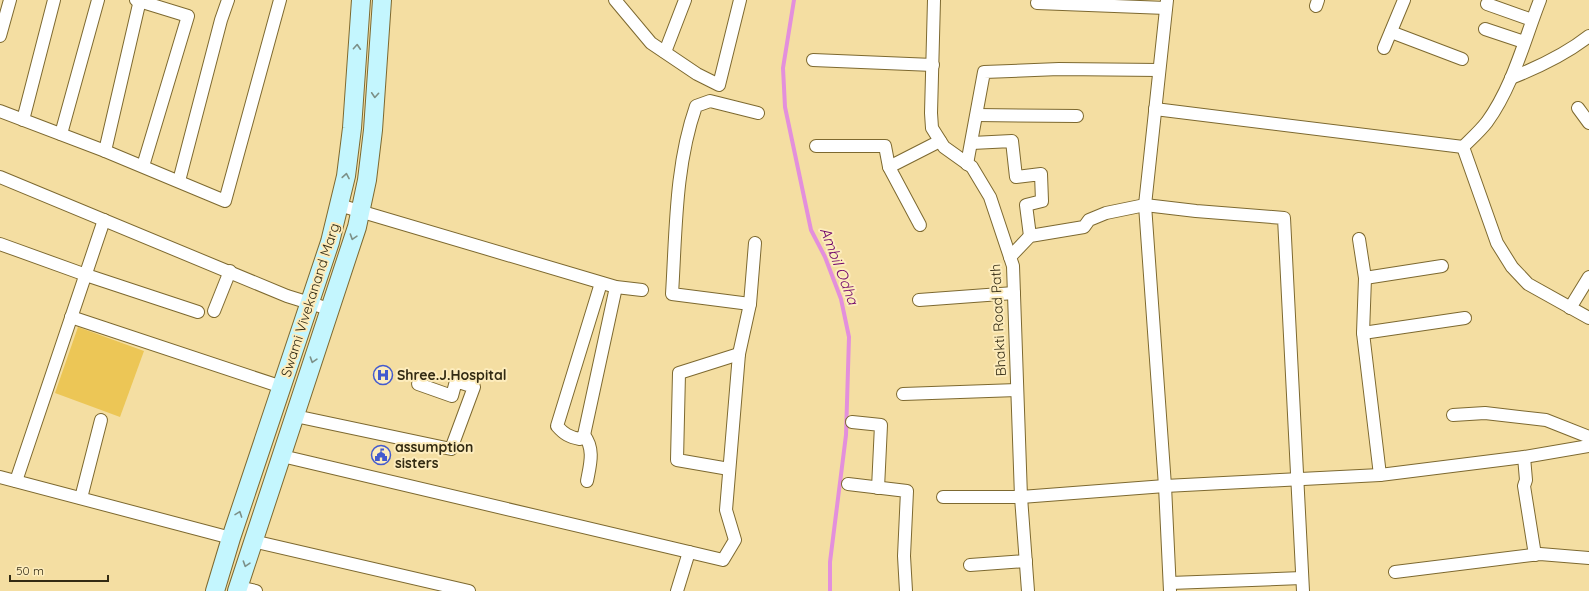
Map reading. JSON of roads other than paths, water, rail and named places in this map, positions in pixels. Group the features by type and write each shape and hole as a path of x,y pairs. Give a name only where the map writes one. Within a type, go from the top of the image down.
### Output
{"main road":[{"name":"Swami Vivekanand Marg","path":"215,591 231,538 310,304 340,205 346,176 351,135 361,0"},
{"name":"Swami Vivekanand Marg","path":"244,590 253,540 282,456 360,211 367,180 373,130 382,0"}],"street":[{"path":"0,36 10,0"},
{"path":"23,120 54,0"},
{"path":"61,134 98,0"},
{"path":"105,151 139,0 188,16 143,166"},
{"path":"179,181 221,20 228,0"},
{"path":"0,111 143,166 225,200 280,0"},
{"path":"615,0 651,43 697,74 719,85 740,0"},
{"path":"666,52 685,0"},
{"name":"Bhakti Road Path","path":"934,0 932,128 944,147 972,167 990,197 1013,266 1021,497 1028,591"},
{"path":"1384,48 1404,0"},
{"path":"1463,147 1486,123 1500,100 1511,78 1540,0"},
{"path":"1037,3 1167,4 1145,204 1165,486 1170,587 1302,578"},
{"path":"1487,4 1532,20"},
{"path":"1485,29 1524,42"},
{"path":"1391,32 1462,59"},
{"path":"1511,78 1540,66 1575,47 1589,36"},
{"path":"812,60 933,65"},
{"path":"967,164 984,72 1059,69 1159,70"},
{"path":"750,304 672,294 678,184 690,122 696,106 710,101 758,113"},
{"path":"1578,108 1589,123"},
{"path":"1155,109 1463,147"},
{"path":"977,115 1077,116"},
{"path":"889,167 940,142"},
{"path":"972,143 1012,142 1016,178 1041,174 1042,201 1026,205 1030,236"},
{"path":"816,146 885,146 889,167 920,224"},
{"path":"1463,147 1497,243 1512,268 1528,284 1589,318"},
{"path":"0,177 230,271 287,296 329,309"},
{"path":"1010,257 1030,236 1084,227 1089,220 1106,213 1145,204 1196,211 1284,218 1303,591"},
{"path":"340,205 616,288 642,290"},
{"path":"16,481 104,220"},
{"path":"1359,239 1365,278 1363,333 1380,475"},
{"path":"282,456 723,560 735,540 726,510 739,354 750,304 755,243"},
{"path":"0,244 86,275 198,312"},
{"path":"1365,278 1442,266"},
{"path":"214,312 230,271"},
{"path":"1570,308 1589,277"},
{"path":"601,283 557,426 563,433 571,438 580,439 584,435 616,288"},
{"path":"919,300 1014,293"},
{"path":"71,317 282,387"},
{"path":"1363,333 1466,318"},
{"path":"729,469 677,460 679,373 739,354"},
{"path":"295,416 451,449 474,387 456,381 452,396 418,384"},
{"path":"902,394 1017,390"},
{"path":"1453,415 1485,413 1546,420 1589,437"},
{"path":"81,498 101,420"},
{"path":"852,422 882,425 878,488"},
{"path":"584,435 589,441 591,450 587,481"},
{"path":"943,497 1021,497 1165,486 1380,475 1519,458 1589,446"},
{"path":"1519,458 1526,480 1524,486 1535,554"},
{"path":"0,477 231,538"},
{"path":"848,484 907,491 904,556 906,591"},
{"path":"253,540 469,591"},
{"path":"677,591 689,552"},
{"path":"1395,572 1535,554 1589,558"},
{"path":"970,566 1026,561"}],"waterway":[{"name":"Ambil Odha","path":"794,0 783,68 785,107 811,230 825,257 841,299 849,337 846,435 830,562 830,591"}],"place":[{"name":"Shree.J.Hospital","path":"383,375"},
{"name":"assumption sisters","path":"381,455"}]}
